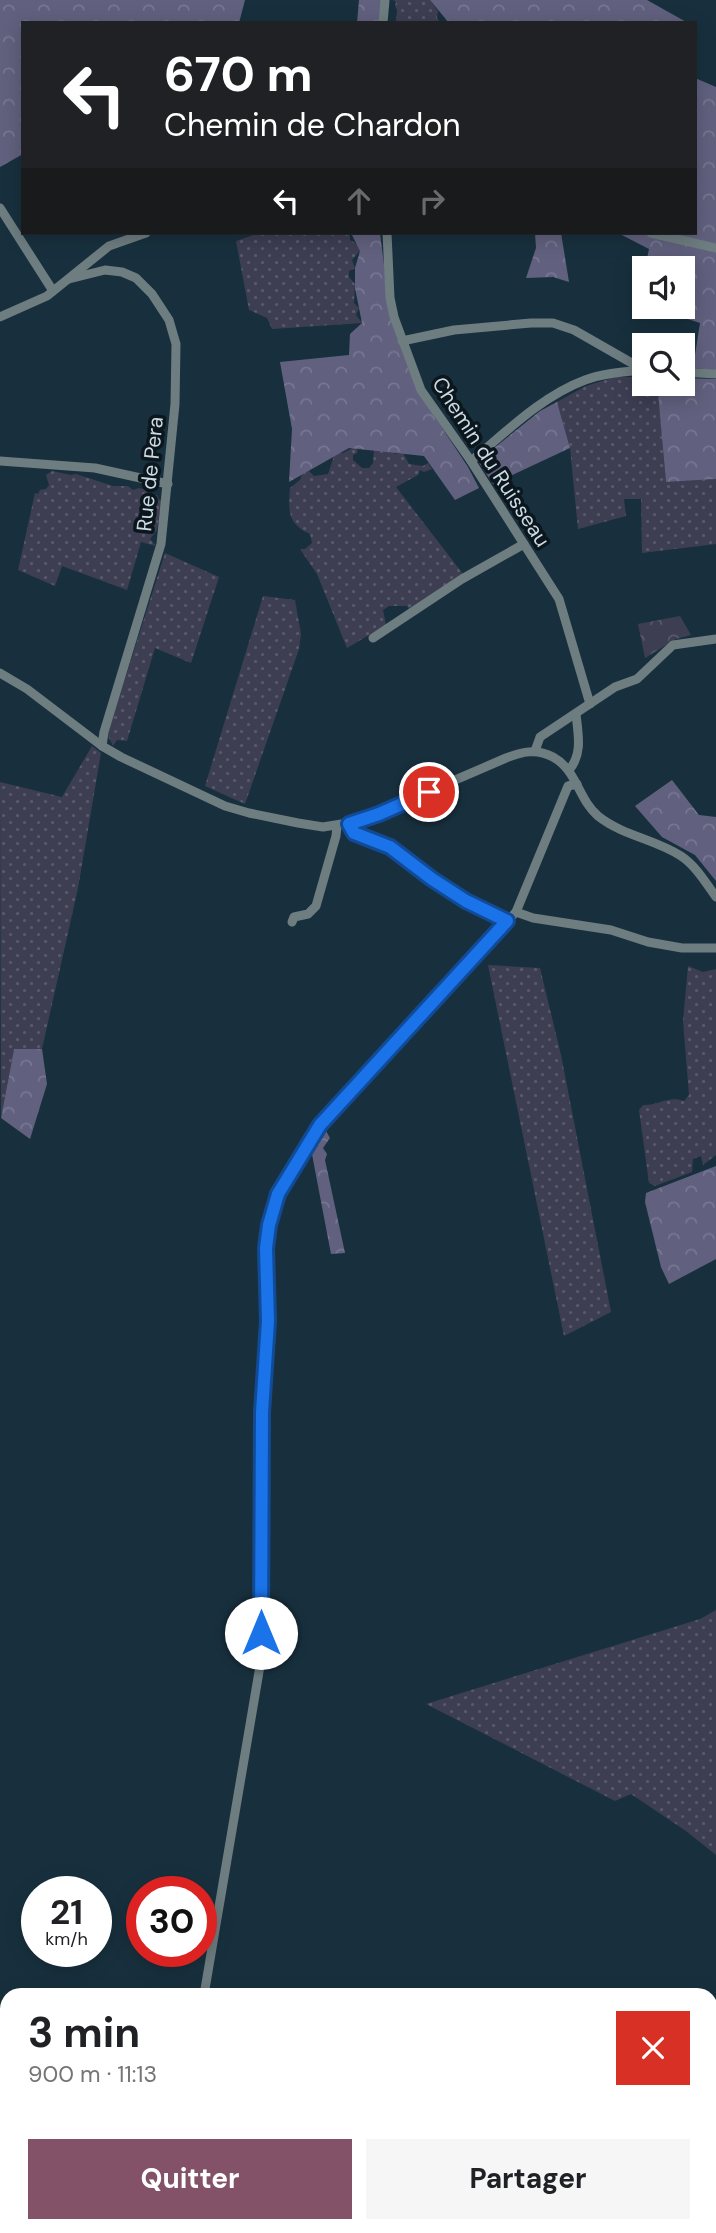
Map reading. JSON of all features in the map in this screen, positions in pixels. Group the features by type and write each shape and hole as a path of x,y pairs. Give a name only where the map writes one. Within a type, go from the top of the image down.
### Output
{"street":[{"path":"383,21 385,0"},
{"path":"0,208 52,291"},
{"path":"0,317 52,291 109,246 140,235"},
{"name":"Chemin du Ruisseau","path":"387,235 390,298 402,341 421,390 471,461 559,599 590,704"},
{"path":"660,235 716,248"},
{"name":"Rue de Pera","path":"69,279 105,270 122,272 136,278 152,294 169,320 176,344 175,404 161,544 102,746"},
{"path":"402,341 454,330 553,323 574,330 632,363"},
{"path":"471,461 544,403 566,389 587,379 632,372"},
{"path":"695,373 716,374"},
{"path":"0,461 95,468 168,484"},
{"path":"373,638 462,579 524,544"},
{"path":"535,751 540,737 615,687 637,679 673,645 716,639"},
{"path":"0,673 27,689 102,746 225,806 274,819 323,827 349,824 379,814 506,758 535,751 554,758 569,770 595,814 621,831 681,855 694,867 716,897"},
{"path":"569,770 575,763 579,742 576,714"},
{"path":"205,1988 261,1660 262,1412 268,1321 266,1248 278,1194 320,1125 516,912 568,786 577,784"},
{"path":"349,824 354,833 390,847 466,901 507,921"},
{"path":"292,922 294,917 308,914 316,906 337,826"},
{"path":"516,912 533,918 611,930 648,942 682,948 716,947"}],"green space":[{"path":"0,0 245,0 240,21 21,21 21,155 0,167"},
{"path":"359,0 385,0 383,21 357,21"},
{"path":"393,0 430,0 438,11 439,21 396,21 396,2"},
{"path":"430,0 647,0 684,21 447,21"},
{"path":"697,79 716,87 716,370 695,368 700,323 688,319 695,319 695,256 648,256 649,249 622,235 697,235"},
{"path":"254,235 350,235 350,240 358,245 360,251 352,260 355,268 349,271 349,277 355,284 354,303 359,308 356,315 362,323 272,329 267,318 249,310 236,241"},
{"path":"352,235 380,235 391,321 417,390 479,488 455,500 424,456 349,448 289,482 292,429 280,362 349,355 350,334 362,323 355,288 355,268 360,251"},
{"path":"535,235 561,235 569,282 553,277 526,278 536,248"},
{"path":"615,377 632,377 632,396 658,396 666,482 716,479 716,544 642,553 641,499 624,499 626,516 578,529 570,448 557,402 586,386"},
{"path":"695,378 716,379 716,479 666,482 658,396 695,396"},
{"path":"557,402 570,448 493,484 478,461 540,411"},
{"path":"358,445 353,460 362,468 369,468 373,463 374,449 403,453 409,464 423,466 428,463 432,469 424,472 420,470 418,475 396,487 463,574 410,611 407,606 389,606 383,610 386,625 347,648 317,574 300,549 305,549 312,543 310,534 293,521 289,496 290,488 300,480 302,474 309,471 314,476 328,474 335,453 343,453"},
{"path":"52,471 76,474 113,486 128,486 133,490 139,488 146,490 148,495 157,495 159,500 162,500 157,530 150,539 156,546 141,542 127,590 62,566 55,586 18,570 35,493 46,489 49,485 46,475"},
{"path":"165,553 219,577 191,663 155,648 127,741 117,740 113,746 108,736 110,726"},
{"path":"263,596 295,600 301,634 299,649 245,804 205,786"},
{"path":"680,616 691,635 676,639 645,658 638,624"},
{"path":"92,746 101,753 78,888 42,1049 14,1049 1,1118 0,782 62,797"},
{"path":"672,780 699,815 716,817 716,881 695,855 662,837 635,806"},
{"path":"488,965 540,968 561,1055 611,1312 564,1336"},
{"path":"688,966 703,972 716,969 716,1155 703,1165 701,1156 693,1159 692,1172 655,1186 649,1183 639,1110 643,1105 668,1100 684,1101 689,1095 683,1021"},
{"path":"14,1049 42,1049 47,1084 30,1139 1,1118"},
{"path":"325,1129 330,1138 323,1148 327,1154 325,1160 345,1253 331,1254 311,1149"},
{"path":"716,1166 716,1259 669,1284 661,1267 645,1202 646,1193"},
{"path":"716,1610 716,1855 631,1794 615,1801 426,1704 700,1619"}],"route":[{"path":"261,1633 262,1412 268,1321 266,1248 278,1194 320,1125 507,921 466,901 390,847 354,833 351,829 349,824 429,792"}]}
